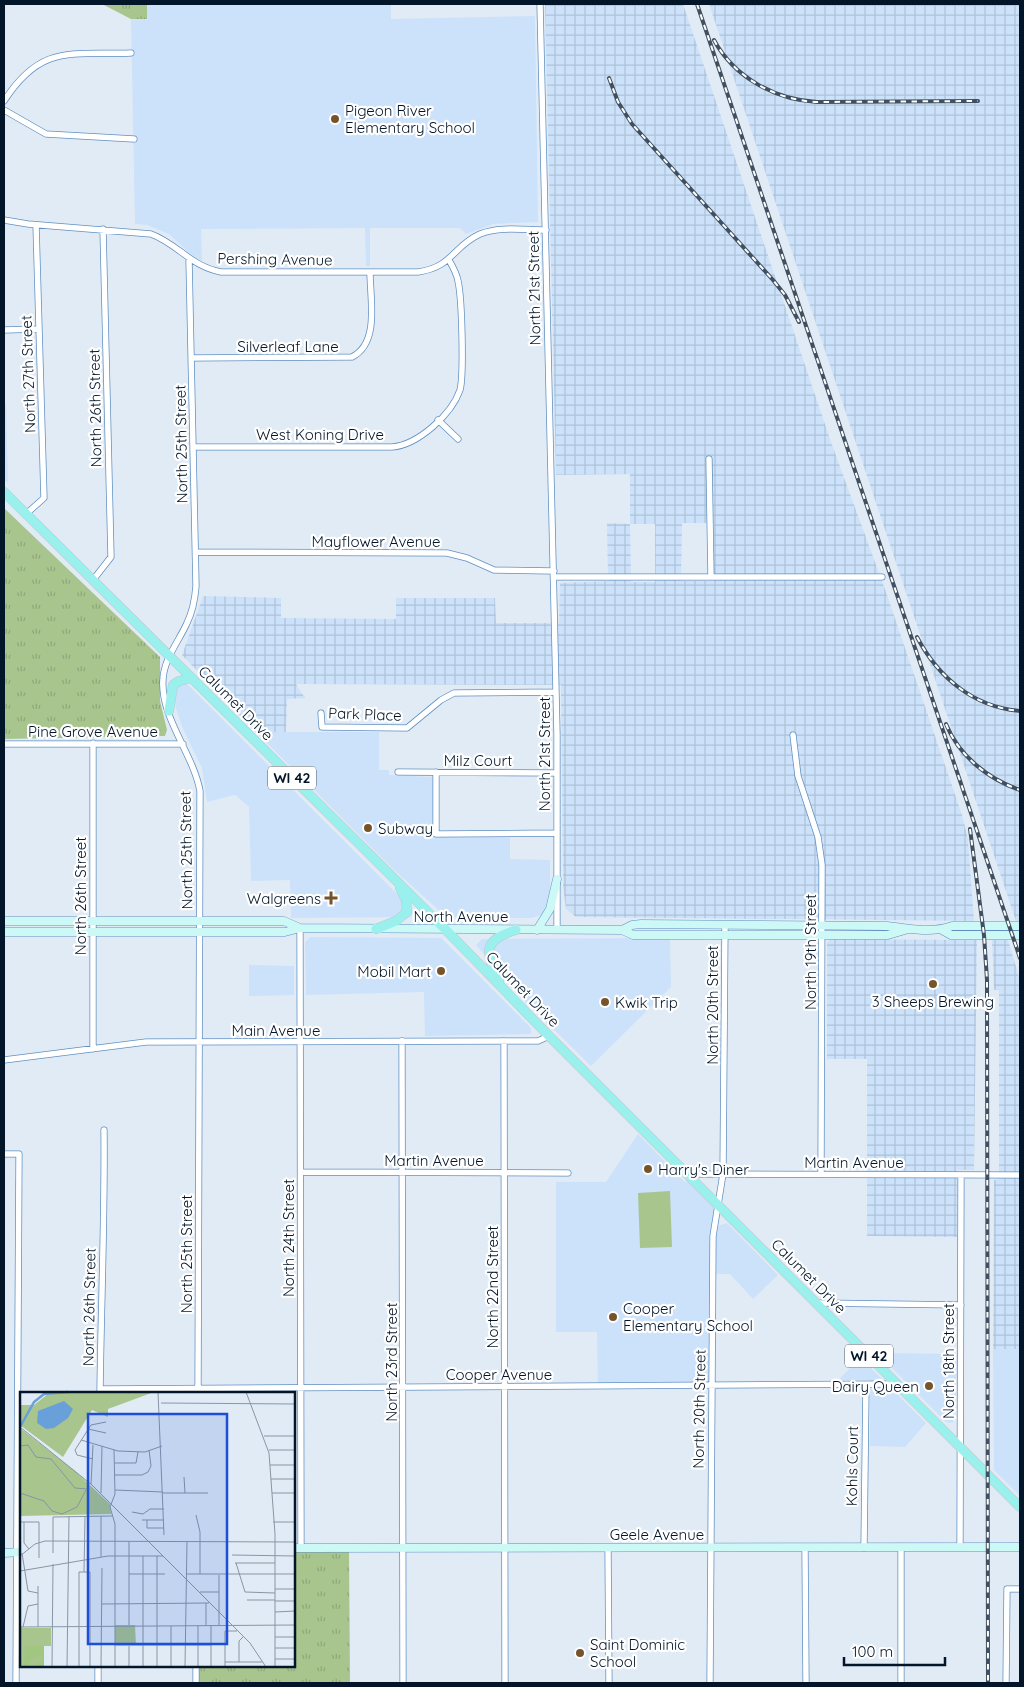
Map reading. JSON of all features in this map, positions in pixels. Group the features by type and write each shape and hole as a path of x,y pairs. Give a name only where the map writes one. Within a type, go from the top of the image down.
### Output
{"main road":[{"name":"Calumet Drive","path":"4,492 446,930 549,1036 1020,1507"},
{"path":"169,711 173,685 191,678"},
{"path":"376,929 396,921 407,912 404,895 393,878"},
{"path":"537,930 549,912 557,879"},
{"name":"North Avenue","path":"4,921 284,921 300,928"},
{"name":"North Avenue","path":"4,932 285,932 300,928 622,930 638,924 886,926 905,930 942,930 952,926 1020,926"},
{"path":"503,988 492,966 488,951 495,938 516,930"},
{"name":"North Avenue","path":"622,930 635,935 894,935 905,930"},
{"name":"North Avenue","path":"942,930 951,935 1020,935"},
{"name":"Geele Avenue","path":"297,1548 1019,1547"},
{"path":"4,1553 19,1552"}],"street":[{"name":"North 21st Street","path":"540,4 554,574 557,930"},
{"path":"4,101 24,74 49,58 69,55 131,53"},
{"path":"4,110 46,134 134,139"},
{"name":"Pershing Avenue","path":"4,220 36,225 151,234 169,242 189,260 202,267 221,272 418,272 436,268 449,260 467,242 489,231 546,230"},
{"name":"North 27th Street","path":"26,514 44,498 36,225"},
{"name":"North 26th Street","path":"93,580 112,557 103,230"},
{"name":"North 25th Street","path":"189,260 196,586 194,604 188,622 170,657 162,681 164,699 194,767 200,791 198,1391"},
{"name":"West Koning Drive","path":"193,446 401,446 416,440 438,420 458,395 462,379 459,287 449,260"},
{"name":"Silverleaf Lane","path":"191,358 352,357 362,350 369,339 370,272"},
{"path":"4,330 39,329"},
{"path":"438,420 458,439"},
{"path":"709,459 711,577"},
{"name":"Mayflower Avenue","path":"196,552 447,553 467,558 494,570 554,574 711,577 882,577"},
{"name":"Park Place","path":"322,713 322,728 407,728 441,700 454,693 556,692"},
{"name":"North 19th Street","path":"793,735 798,776 816,829 821,853 821,1174"},
{"name":"North 26th Street","path":"93,743 93,1049"},
{"name":"Pine Grove Avenue","path":"4,744 183,744"},
{"name":"Milz Court","path":"398,772 557,773"},
{"path":"436,772 436,834 557,833"},
{"name":"North 20th Street","path":"710,1683 713,1236 724,1174 724,925"},
{"name":"North 24th Street","path":"297,1548 301,1388 300,928"},
{"name":"Main Avenue","path":"4,1060 146,1042 538,1041 549,1036"},
{"name":"North 23rd Street","path":"402,1041 403,1683"},
{"name":"North 22nd Street","path":"504,1041 505,1683"},
{"name":"North 26th Street","path":"100,1391 101,1265 105,1213 104,1130"},
{"path":"4,1154 19,1154 19,1552 16,1683"},
{"name":"Martin Avenue","path":"300,1172 568,1173"},
{"name":"Martin Avenue","path":"687,1174 1020,1175"},
{"name":"North 18th Street","path":"960,1548 961,1175"},
{"path":"818,1304 961,1304"},
{"name":"Cooper Avenue","path":"100,1391 898,1384"},
{"name":"Kohls Court","path":"864,1548 866,1385"},
{"path":"608,1547 609,1683"},
{"path":"806,1548 806,1683"},
{"path":"902,1548 902,1683"},
{"path":"1006,1683 1007,1589 1020,1589"},
{"path":"98,1667 98,1683"},
{"path":"196,1667 196,1683"}],"shaded area":[{"name":"Pigeon River Elementary School","path":"147,4 391,4 391,19 535,16 538,222 493,224 466,234 460,228 370,228 370,266 366,266 365,228 201,229 202,261 189,253 169,234 147,225 135,224 131,19 147,19"},
{"path":"545,4 683,4 831,442 886,592 962,815 968,839 974,921 576,917 566,909 563,886 561,685 296,684 305,698 287,699 286,732 256,732 182,655 203,596 281,598 281,618 396,619 396,598 495,598 496,623 559,623 560,583 608,581 607,523 630,524 630,474 556,475","holes":["682,523 714,523 714,581 681,581","630,524 655,524 655,582 631,582"]},
{"path":"709,4 1020,4 1020,921 1016,921"},
{"path":"4,405 6,405 8,483 4,480"},
{"path":"186,683 412,909 411,917 291,918 290,880 251,881 249,807 235,795 207,802 202,768 183,729 174,698 176,684"},
{"path":"256,732 379,732 379,770 389,770 389,775 433,777 433,832 439,836 510,837 510,859 550,860 550,903 544,914 532,918 458,918 442,913 394,870"},
{"path":"310,937 441,938 531,1028 531,1034 425,1036 424,992 306,995 305,942"},
{"path":"670,938 671,987 591,1066 522,998 476,945 482,939"},
{"path":"830,939 977,940 974,1170 957,1170 957,1237 867,1236 867,1059 827,1059 827,943"},
{"path":"992,940 1008,940 1020,980 1020,1349 993,1349 994,1180 999,1179 999,990 994,990"},
{"path":"249,965 294,966 294,995 249,996"},
{"path":"638,1134 686,1183 687,1174 718,1204 718,1226 727,1223 778,1275 753,1299 730,1274 716,1274 711,1386 598,1386 597,1332 556,1332 556,1182 606,1182"},
{"path":"993,1349 1020,1349 1020,1496 994,1470"},
{"path":"884,1353 957,1354 956,1401 953,1423 946,1422 880,1356"},
{"path":"861,1358 926,1423 905,1447 870,1446 870,1380 841,1380 840,1378"}],"green space":[{"path":"102,4 147,4 147,19 131,19"},
{"path":"4,508 160,657 160,701 167,730 165,736 4,739"},
{"path":"670,1191 672,1247 640,1248 638,1193"},
{"path":"295,1548 349,1548 350,1683 196,1683 196,1667 295,1667"}],"railway":[{"path":"697,4 1020,958"},
{"path":"714,40 722,53 744,75 757,84 786,97 817,102 978,101"},
{"path":"609,78 618,102 632,124 773,280 785,295 799,322"},
{"path":"917,637 935,665 959,688 987,703 1020,711"},
{"path":"946,724 959,746 976,765 997,780 1020,790"},
{"path":"970,829 984,935 987,980 988,1683"}],"place":[{"name":"Pigeon River Elementary School","path":"335,119"},
{"name":"Subway","path":"368,828"},
{"name":"Walgreens","path":"331,898"},
{"name":"Mobil Mart","path":"441,971"},
{"name":"3 Sheeps Brewing","path":"933,984"},
{"name":"Kwik Trip","path":"605,1002"},
{"name":"Harry's Diner","path":"648,1169"},
{"name":"Cooper Elementary School","path":"613,1317"},
{"name":"Dairy Queen","path":"929,1386"},
{"name":"Saint Dominic School","path":"580,1653"}]}
